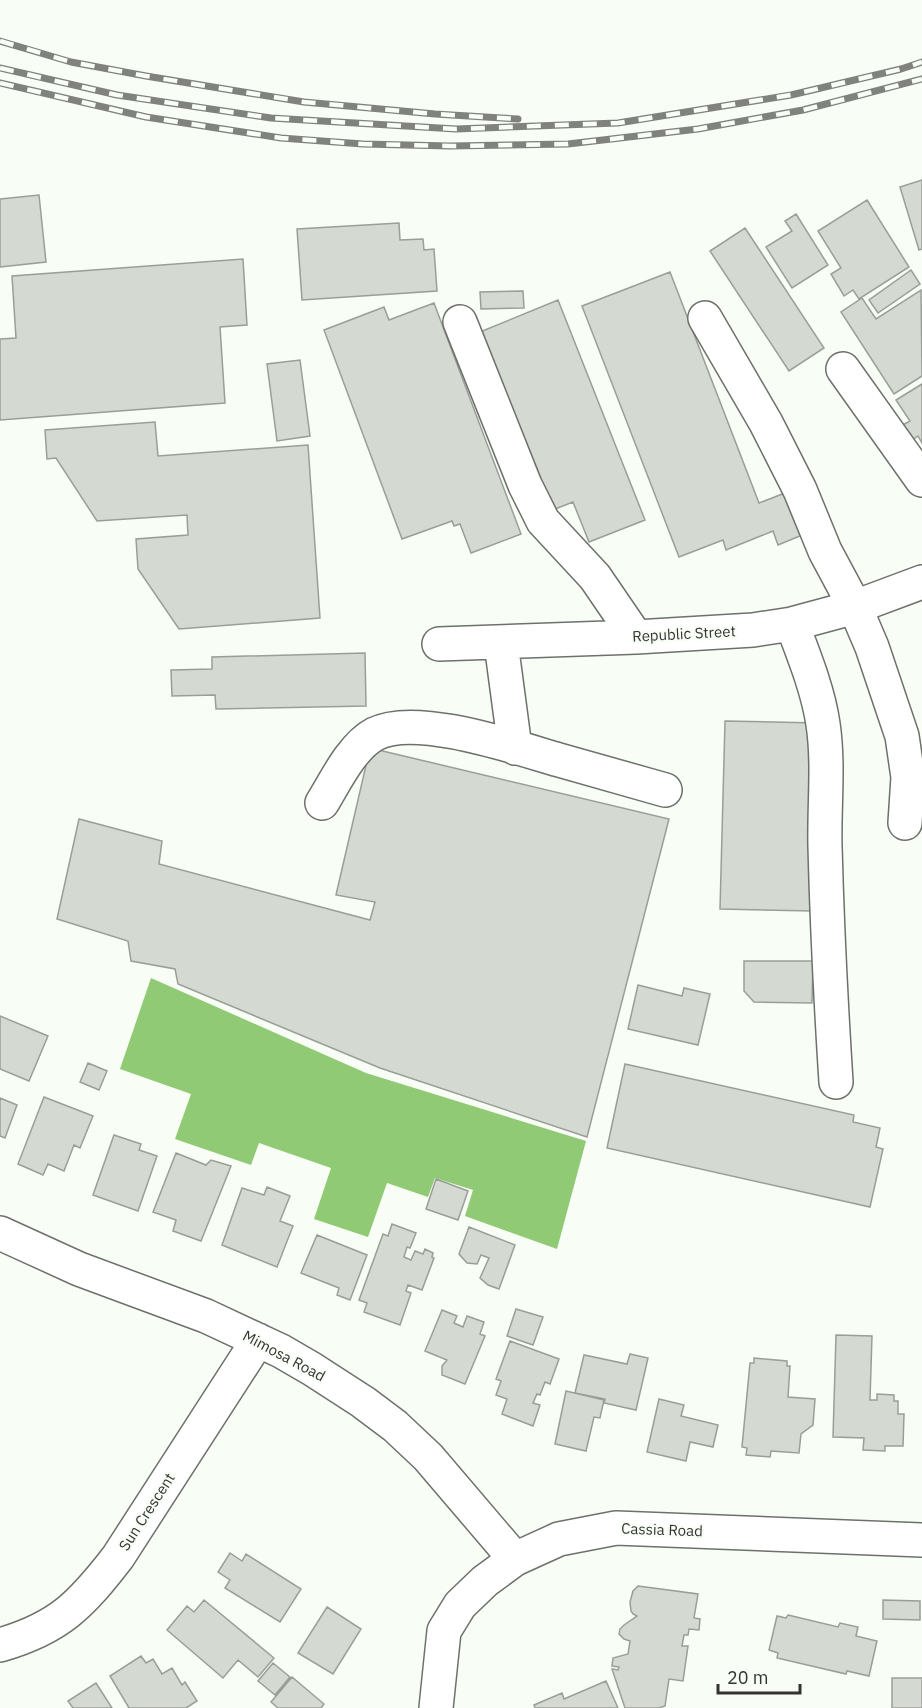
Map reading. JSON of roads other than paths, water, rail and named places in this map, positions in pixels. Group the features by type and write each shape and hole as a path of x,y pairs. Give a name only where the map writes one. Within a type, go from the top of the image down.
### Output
{"street":[{"path":"705,318 766,423 800,490 825,551 855,607 872,647 902,736 908,777 905,823"},
{"path":"460,322 525,485 543,522 595,577 636,637"},
{"path":"843,369 922,480"},
{"name":"Republic Street","path":"439,644 753,630 792,624 855,607 922,582"},
{"path":"792,624 817,697 826,747 824,820 826,905 836,1082"},
{"path":"501,643 515,747"},
{"path":"322,803 364,741 383,731 408,727 436,730 515,747 665,790"},
{"name":"Mimosa Road","path":"0,1233 80,1269 206,1316 312,1369 395,1426 428,1457 515,1559"},
{"name":"Sun Crescent","path":"0,1645 26,1638 48,1627 65,1616 94,1588 123,1548 258,1340"},
{"name":"Cassia Road","path":"436,1708 444,1631 460,1605 485,1581 515,1559 559,1539 616,1528 922,1540"}],"railway":[{"path":"0,41 71,62 304,102 518,119"},
{"path":"0,68 117,95 271,118 456,129 618,123 791,95 922,62"},
{"path":"0,83 146,117 281,138 363,144 450,146 568,144 698,129 803,110 922,79"}]}
